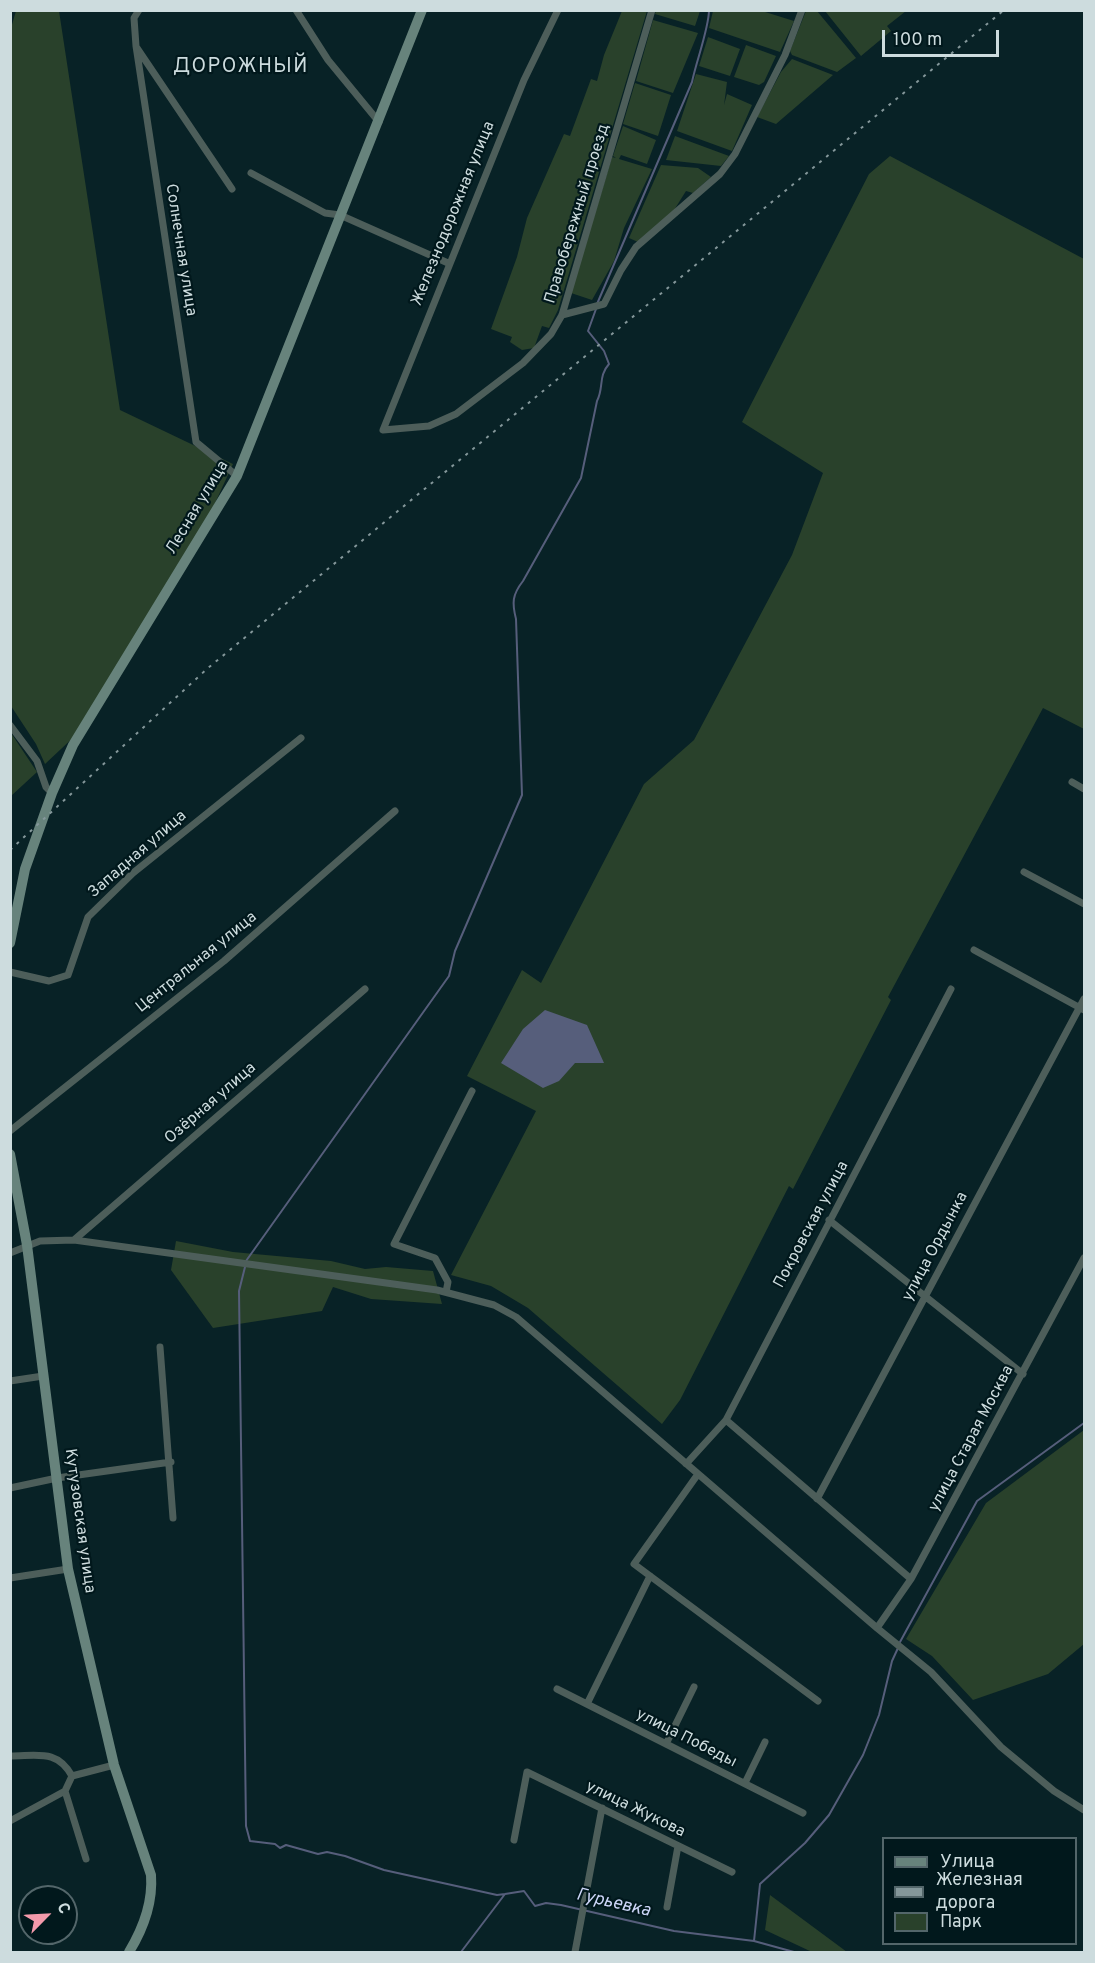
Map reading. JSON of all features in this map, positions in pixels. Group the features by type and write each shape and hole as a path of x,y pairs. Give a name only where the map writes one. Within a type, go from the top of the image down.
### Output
{"street":[{"name":"Солнечная улица","path":"139,10 135,18 136,46 196,442 237,476"},
{"path":"296,10 328,60 379,123"},
{"name":"Лесная улица","path":"10,943 19,892 52,793 74,745 237,476 422,10"},
{"name":"Железнодорожная улица","path":"383,430 448,263 524,80 558,10"},
{"name":"Правобережный проезд","path":"383,430 429,426 456,414 523,363 551,334 562,315 652,10"},
{"path":"562,315 604,304 621,270 636,247 720,174 735,154 785,56 802,10"},
{"path":"136,46 232,189"},
{"path":"251,173 325,213 340,215 448,263"},
{"path":"10,725 36,761 46,787 52,793"},
{"name":"Западная улица","path":"10,972 49,981 68,975 88,916 133,873 301,738"},
{"path":"1072,782 1084,789"},
{"name":"Центральная улица","path":"10,1131 224,961 395,811"},
{"path":"1024,872 1084,904"},
{"path":"974,950 1082,1009"},
{"name":"Озёрная улица","path":"74,1240 365,989"},
{"name":"Покровская улица","path":"686,1464 726,1420 951,989"},
{"name":"улица Ордынка","path":"817,1499 1082,1009 1084,999"},
{"path":"446,1292 448,1282 435,1258 394,1244 472,1091"},
{"name":"Кутузовская улица","path":"10,1154 27,1245 68,1569 114,1765 151,1875 152,1894 138,1938 129,1953"},
{"path":"830,1220 1023,1374"},
{"path":"10,1253 40,1241 74,1240 446,1292 494,1305 516,1317 931,1672 1001,1747 1054,1791 1084,1810"},
{"name":"улица Старая Москва","path":"877,1628 911,1579 1084,1258"},
{"path":"160,1347 171,1462 173,1518"},
{"path":"10,1381 43,1376"},
{"path":"726,1420 911,1579"},
{"path":"10,1488 57,1478 171,1462"},
{"path":"698,1474 634,1564 818,1701"},
{"path":"10,1578 68,1569"},
{"path":"587,1704 650,1576"},
{"path":"666,1744 694,1687"},
{"name":"улица Победы","path":"557,1689 803,1813"},
{"path":"745,1783 765,1742"},
{"path":"10,1756 50,1755 62,1760 72,1776"},
{"path":"72,1776 114,1765"},
{"name":"улица Жукова","path":"514,1840 527,1772 732,1872"},
{"path":"10,1821 65,1791 72,1776"},
{"path":"65,1791 86,1859"},
{"path":"575,1953 602,1808"},
{"path":"667,1907 678,1846"}],"green space":[{"path":"656,10 700,11 695,26 655,14"},
{"path":"16,11 59,11 120,410 233,464 198,540 77,734 45,764 36,744 11,706 11,28"},
{"path":"622,11 647,11 558,310 549,328 542,326 534,348 522,350 510,342 512,337 491,329 517,257 527,218 564,134 570,136 591,79 597,81 604,55"},
{"path":"713,11 762,11 794,21 780,52 709,28"},
{"path":"806,11 817,11 856,58 837,72 792,55 790,51"},
{"path":"825,11 906,11 887,26 891,31 861,56"},
{"path":"653,20 698,33 673,93 636,81"},
{"path":"708,37 740,49 730,76 699,66"},
{"path":"746,45 776,56 764,82 759,85 734,77"},
{"path":"792,59 833,75 776,124 757,117 781,72"},
{"path":"696,74 727,82 724,105 727,94 752,105 732,151 677,131"},
{"path":"635,83 671,95 658,136 623,124"},
{"path":"623,126 656,140 647,164 621,155 619,159 652,169 624,228 614,261 592,300 571,293 612,157 616,158 613,156"},
{"path":"675,136 729,156 721,166 666,160"},
{"path":"890,156 1084,259 1084,729 1043,708 888,997 891,1000 793,1189 789,1186 680,1400 662,1424 528,1308 491,1286 451,1275 536,1111 467,1076 522,970 541,983 644,784 694,740 792,555 823,473 742,422 869,174"},
{"path":"661,165 698,168 711,177 693,193 686,191 671,215 638,242 629,238"},
{"path":"11,733 37,772 10,796"},
{"path":"176,1241 233,1252 331,1261 365,1269 386,1267 433,1271 442,1304 371,1299 333,1287 322,1311 213,1328 171,1270"},
{"path":"1084,1430 1084,1644 1048,1674 973,1700 932,1656 906,1639 986,1503"},
{"path":"770,1895 847,1952 812,1952 765,1930"}],"water":[{"path":"545,1010 587,1025 604,1063 575,1063 559,1081 543,1088 501,1063 523,1029"}],"waterway":[{"path":"597,304 692,82 709,10"},
{"path":"246,1261 449,976 455,951 522,795 514,599 581,478 602,378 609,364 604,351 588,331 596,309"},
{"path":"245,1267 239,1291 246,1826 250,1841 275,1844 280,1848 286,1845 318,1854 327,1852 384,1870 497,1895 505,1894"},
{"path":"900,1642 977,1501 1084,1423"},
{"path":"754,1941 760,1884 805,1843 829,1815 863,1755 879,1715 892,1661 898,1648"},
{"name":"Гурьевка","path":"461,1952 505,1894 524,1891 535,1906 546,1903 561,1905 674,1931 754,1941 794,1952"}],"railway":[{"path":"10,850 208,668 1004,10"}],"district":[{"name":"ДОРОЖНЫЙ","path":"241,68"}]}
